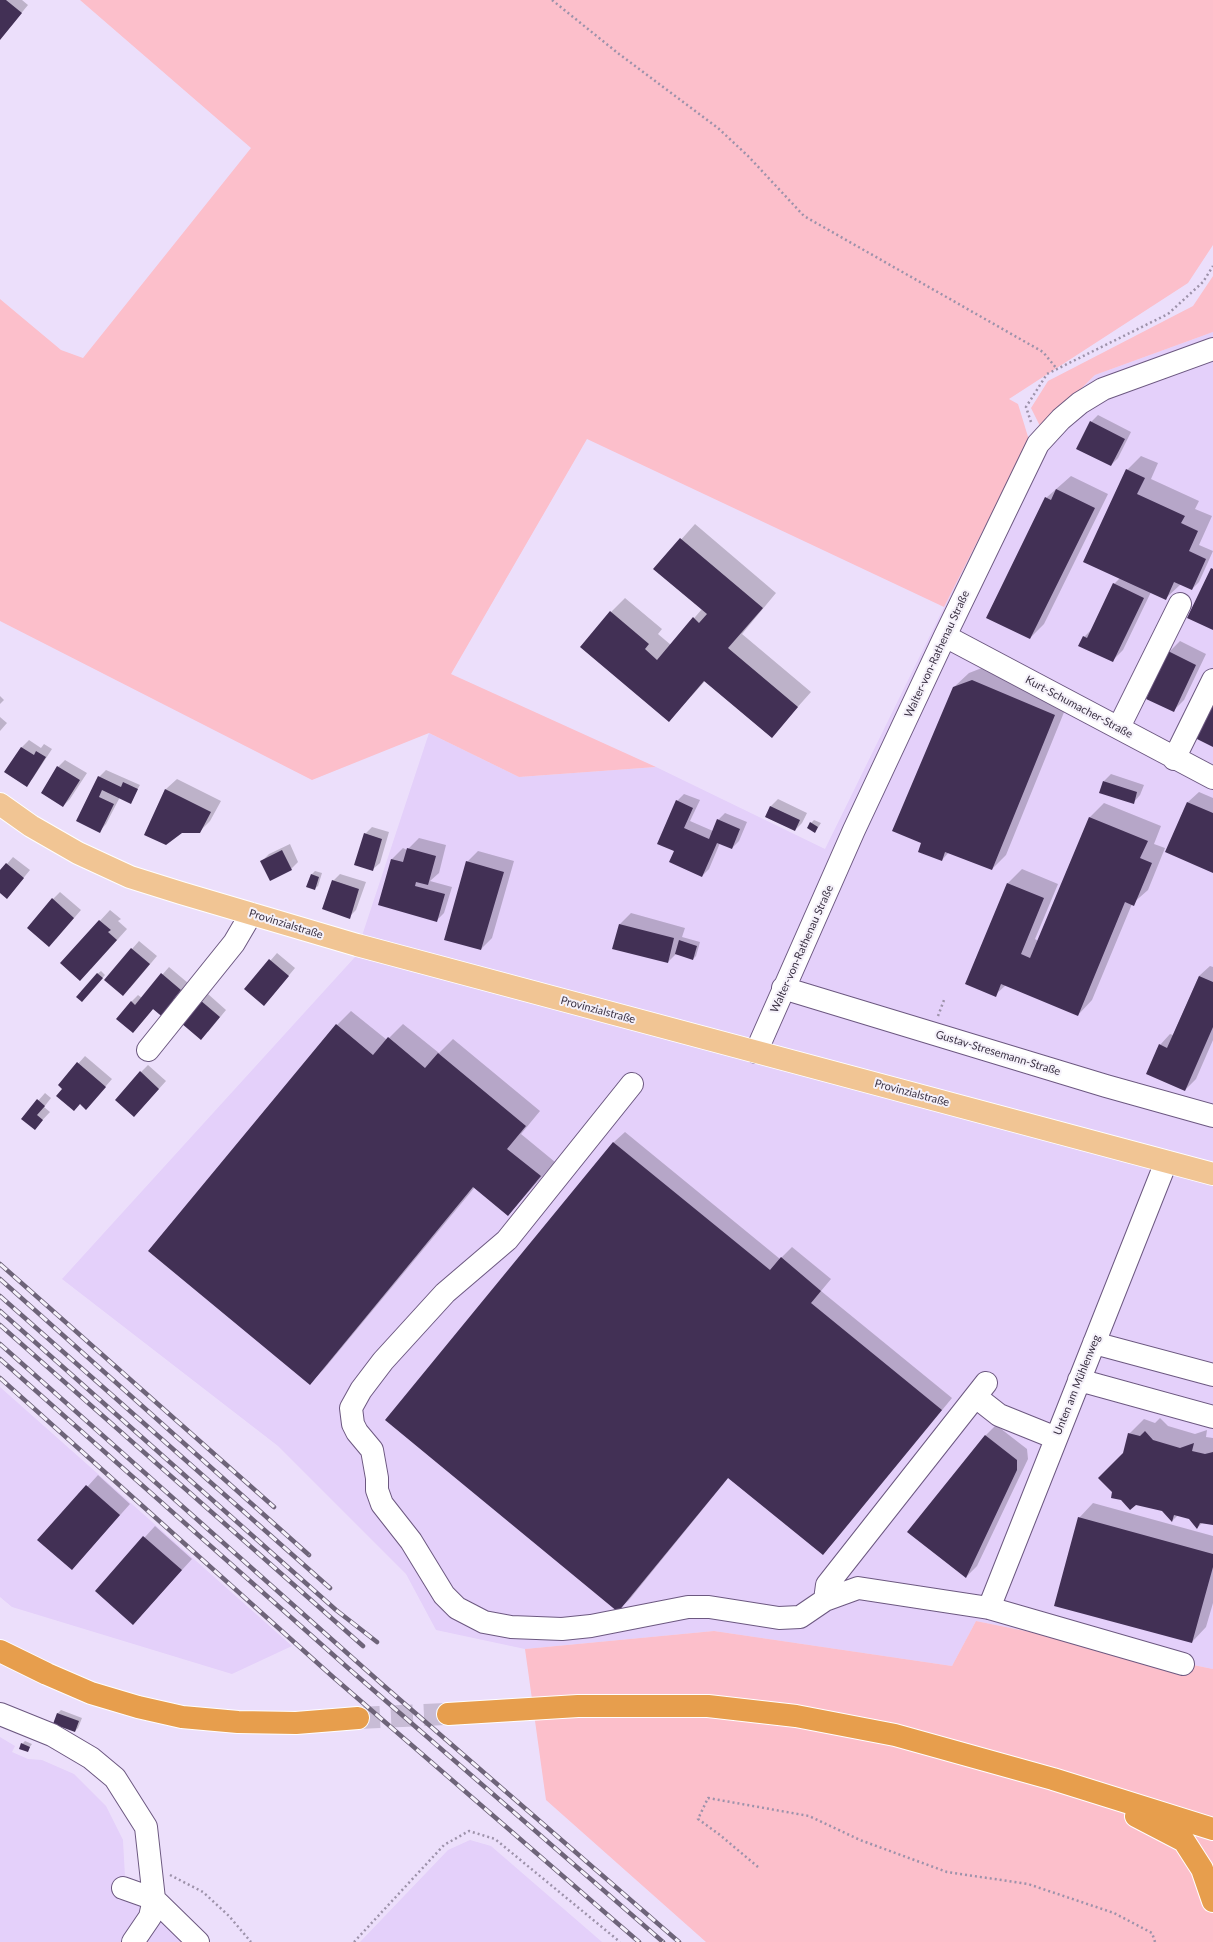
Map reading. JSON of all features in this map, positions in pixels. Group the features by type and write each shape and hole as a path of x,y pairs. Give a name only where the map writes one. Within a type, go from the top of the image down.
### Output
{"highway":[{"path":"0,1651 91,1693 138,1708 182,1717 238,1722 282,1723 358,1718"},
{"path":"448,1714 578,1706 708,1706 796,1716 895,1735 1052,1779 1213,1829"},
{"path":"1052,1779 1146,1820 1184,1841 1202,1870 1213,1901"}],"main road":[{"name":"Provinzialstraße","path":"0,804 31,826 78,853 130,876 251,914 357,946 1213,1174"}],"street":[{"name":"Walter-von-Rathenau Straße","path":"756,1052 783,988 945,636 1038,444 1075,407 1104,389 1213,348"},
{"path":"1118,727 1180,604"},
{"name":"Kurt-Schumacher-Straße","path":"945,636 1118,727 1174,759 1213,778"},
{"path":"1174,759 1213,680"},
{"path":"148,1050 234,943 251,914"},
{"name":"Gustav-Stresemann-Straße","path":"783,988 1106,1086 1213,1116"},
{"path":"632,1084 507,1240 445,1293 383,1361 361,1390 351,1408 353,1424 357,1432 372,1450 378,1478 377,1490 382,1504 411,1541 444,1595 457,1608 484,1622 511,1627 562,1629 599,1625 688,1607 709,1606 779,1618 800,1617 825,1600 858,1588 989,1608 1183,1664"},
{"name":"Unten am Mühlenweg","path":"989,1608 1166,1162"},
{"path":"1094,1343 1213,1374"},
{"path":"1080,1380 1213,1417"},
{"path":"825,1600 827,1585 986,1383 985,1397 994,1411 1056,1438"},
{"path":"0,1714 52,1735 91,1758 115,1778 146,1827 154,1899 150,1917 133,1942"},
{"path":"123,1888 154,1899 198,1942"}],"path":[{"path":"552,0 613,49 718,128 748,156 804,216 1043,352 1057,369"},
{"path":"1038,444 1026,407 1047,374 1168,314 1203,282 1213,266"},
{"path":"758,1867 720,1835 698,1819 708,1798 809,1816 860,1840 947,1872 1028,1884 1114,1913 1152,1933 1155,1942"},
{"path":"354,1942 444,1845 469,1831 494,1839 620,1942"},
{"path":"154,1899 165,1872 203,1892 229,1916 251,1942"}],"shaded area":[{"path":"80,0 1213,0 1213,245 1188,283 1009,399 1018,404 1029,440 944,607 587,439 451,674 656,767 519,777 429,733 312,780 0,621 0,299 61,350 83,358 251,148"},
{"path":"1213,276 1213,332 1095,375 1041,428 1031,408 1048,381 1193,306"},
{"path":"1213,332 1213,1669 976,1621 952,1666 714,1631 525,1649 436,1630 406,1574 278,1446 62,1279 355,957 429,733 519,777 656,767 825,849 944,607 1029,440 1095,375"},
{"path":"0,1387 292,1646 232,1674 12,1607 0,1597"},
{"path":"976,1621 1213,1669 1213,1942 706,1942 546,1800 525,1649 714,1631 952,1666"},
{"path":"0,1737 15,1746 12,1752 28,1759 42,1760 74,1774 106,1806 123,1840 125,1877 118,1900 154,1899 193,1942 0,1942"},
{"path":"470,1840 491,1846 602,1942 360,1942 448,1850"}],"building":[{"path":"0,0 6,0 22,13 0,40"},
{"path":"1090,421 1125,439 1111,466 1076,449"},
{"path":"1126,469 1145,478 1137,494 1185,516 1181,523 1198,531 1189,551 1206,559 1192,590 1174,582 1166,600 1083,562"},
{"path":"1056,489 1095,508 1030,639 986,618 1045,497 1051,500"},
{"path":"680,538 763,608 728,648 798,707 772,738 704,681 669,722 580,647 610,611 649,644 645,649 657,660 693,617 699,623 707,614 653,569"},
{"path":"1211,568 1213,569 1213,630 1187,618"},
{"path":"1113,583 1144,598 1113,662 1078,646 1083,636 1087,638"},
{"path":"1168,651 1196,665 1174,712 1146,699"},
{"path":"972,680 1055,715 992,870 945,852 942,861 918,852 921,843 892,831 953,687"},
{"path":"1213,701 1213,747 1195,738"},
{"path":"21,747 34,755 36,751 46,757 27,787 4,772"},
{"path":"57,766 80,780 63,807 41,793"},
{"path":"98,776 121,787 123,782 138,789 131,804 102,790 99,797 114,804 100,833 76,821"},
{"path":"1103,781 1137,792 1134,804 1099,793"},
{"path":"165,789 211,812 200,833 182,833 166,845 144,835"},
{"path":"676,800 693,808 684,828 709,839 717,819 740,829 732,849 717,843 702,877 669,862 674,851 657,844"},
{"path":"1187,802 1213,813 1213,873 1165,852"},
{"path":"770,806 800,820 795,831 765,817"},
{"path":"1089,817 1148,841 1140,858 1152,863 1134,906 1125,902 1078,1016 1001,984 996,997 965,984 1007,883 1044,898 1021,954 1030,958"},
{"path":"810,822 818,827 815,833 807,828"},
{"path":"364,833 382,839 373,871 354,865"},
{"path":"407,848 436,856 428,885 416,882 415,886 445,894 437,922 378,905 391,859 403,862"},
{"path":"282,850 292,870 270,881 260,861"},
{"path":"466,861 504,872 481,950 444,940"},
{"path":"6,863 24,878 7,899 0,893 0,870"},
{"path":"311,874 319,877 315,890 306,887"},
{"path":"332,880 359,889 350,919 322,909"},
{"path":"52,898 74,918 49,947 27,928"},
{"path":"99,920 111,930 108,932 117,940 80,981 60,963"},
{"path":"619,924 674,938 668,963 612,949"},
{"path":"679,940 697,946 693,960 675,954"},
{"path":"131,948 150,964 123,996 104,980"},
{"path":"269,959 289,976 264,1006 244,989"},
{"path":"97,973 103,978 82,1002 76,997"},
{"path":"161,973 181,990 173,1000 178,1004 165,1019 153,1009 133,1033 116,1019 131,1001 135,1005"},
{"path":"1199,976 1213,982 1213,1027 1185,1091 1146,1074 1159,1044 1167,1048"},
{"path":"200,1000 220,1017 201,1040 181,1023"},
{"path":"336,1024 373,1055 388,1037 425,1068 438,1053 526,1126 507,1149 541,1176 508,1216 473,1187 310,1385 148,1251"},
{"path":"77,1062 106,1087 86,1110 80,1104 74,1111 56,1096 62,1089 58,1085"},
{"path":"140,1071 159,1089 134,1117 115,1100"},
{"path":"37,1099 45,1106 37,1115 43,1120 35,1130 21,1119"},
{"path":"613,1142 770,1270 781,1257 821,1291 811,1303 942,1410 823,1555 728,1478 618,1612 385,1420"},
{"path":"1145,1431 1153,1440 1180,1448 1194,1443 1192,1451 1205,1454 1213,1452 1213,1525 1200,1523 1197,1529 1189,1519 1174,1515 1172,1522 1162,1511 1136,1505 1130,1510 1121,1500 1111,1498 1112,1492 1098,1478 1123,1453 1128,1433 1140,1436"},
{"path":"985,1435 1017,1460 1017,1470 966,1578 907,1532"},
{"path":"86,1485 120,1515 72,1570 37,1540"},
{"path":"1078,1517 1213,1554 1213,1567 1192,1643 1054,1606"},
{"path":"143,1536 182,1570 133,1625 95,1591"},
{"path":"57,1713 79,1721 75,1732 53,1724"},
{"path":"21,1743 30,1747 28,1752 19,1749"}],"tunnel":[{"path":"358,1718 448,1714"}],"railway":[{"path":"0,1264 274,1507"},
{"path":"0,1279 309,1555"},
{"path":"0,1296 330,1588"},
{"path":"0,1311 336,1610 377,1642"},
{"path":"0,1325 363,1646"},
{"path":"0,1344 383,1685 679,1942"},
{"path":"0,1359 348,1668 663,1942"},
{"path":"0,1378 333,1677 639,1942"}]}
